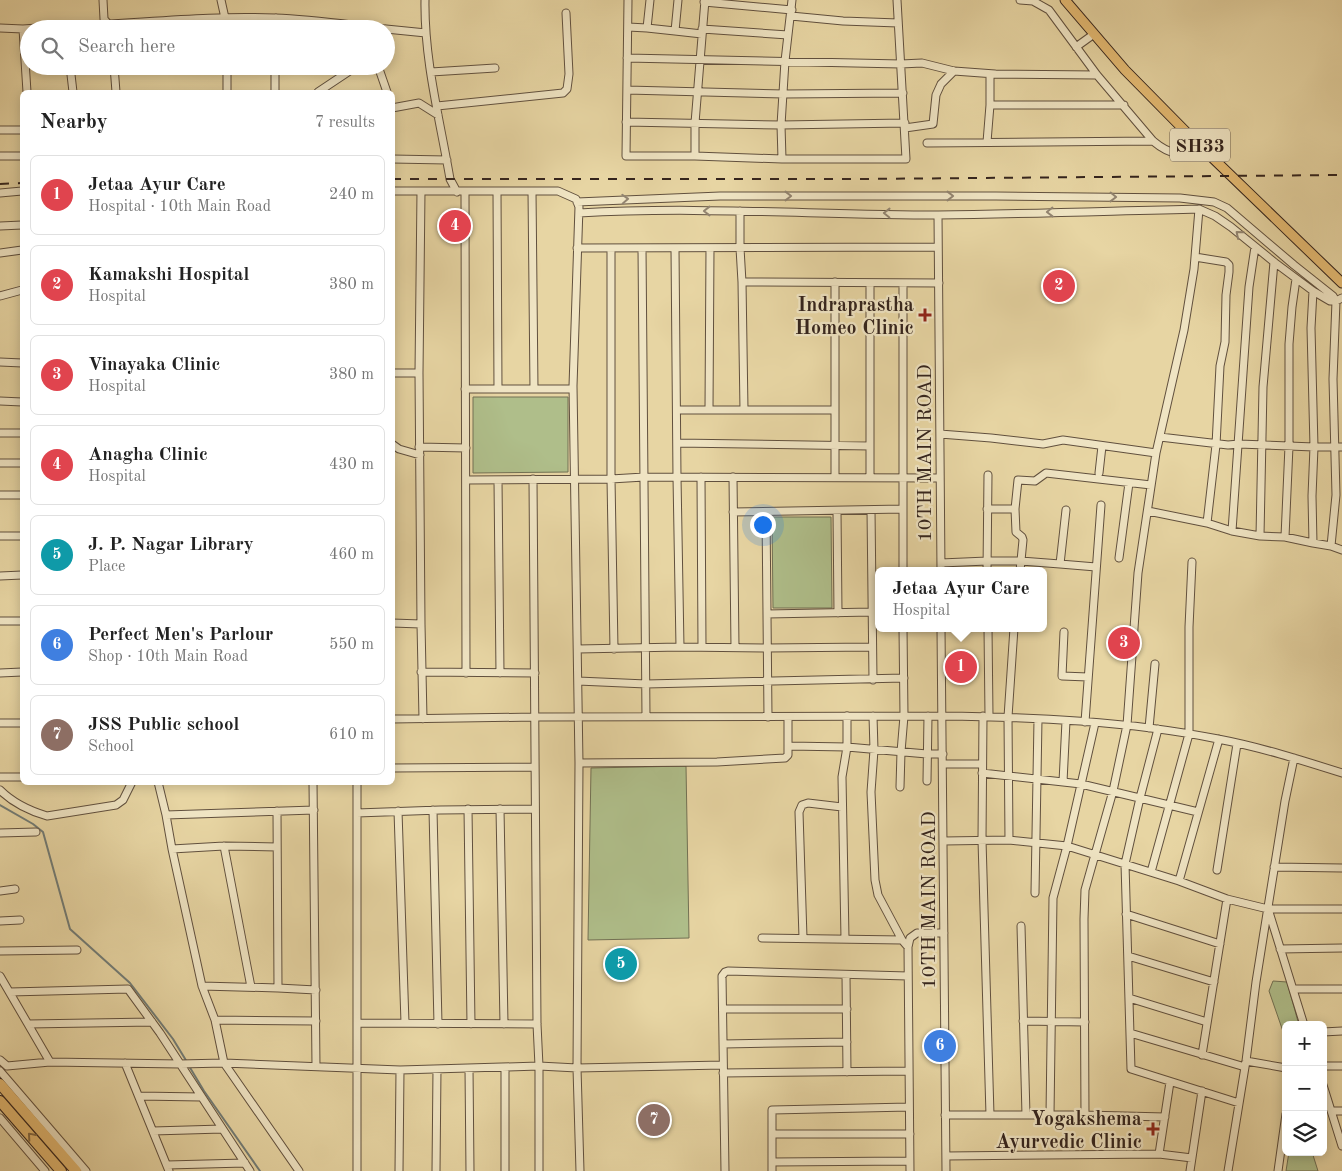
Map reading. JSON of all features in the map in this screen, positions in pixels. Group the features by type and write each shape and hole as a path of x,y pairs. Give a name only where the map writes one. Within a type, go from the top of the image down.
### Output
{"highway":[{"path":"0,1084 76,1171"},
{"path":"0,1101 61,1171"}],"main road":[{"name":"SH33","path":"1065,0 1125,70 1342,284"}],"street":[{"path":"103,0 105,20"},
{"path":"220,0 225,18"},
{"path":"423,0 438,115 450,179 456,192"},
{"path":"628,0 626,156 906,159 896,0"},
{"path":"647,28 650,0"},
{"path":"675,31 678,0"},
{"path":"782,159 781,125 785,61 792,0"},
{"path":"1020,0 1033,0 1049,10 1076,47 1124,106 1153,141 1163,150 1175,154 1206,151"},
{"path":"695,156 695,123 704,1 843,21 898,23"},
{"path":"437,106 563,93 568,88 569,74 566,12"},
{"path":"206,20 225,18 296,20"},
{"path":"628,27 675,31 788,35"},
{"path":"0,28 20,28"},
{"path":"395,30 426,33"},
{"path":"1076,47 1094,34"},
{"path":"627,58 922,63 954,71 994,74 1098,74"},
{"path":"431,72 495,68"},
{"path":"626,122 781,125 933,124 936,96 941,84 954,71"},
{"path":"987,142 990,74 994,74"},
{"path":"26,75 27,90"},
{"path":"71,75 73,90"},
{"path":"115,75 116,90"},
{"path":"227,75 228,90"},
{"path":"275,90 276,75"},
{"path":"321,90 344,75"},
{"path":"381,75 386,90"},
{"path":"627,90 784,94 903,93"},
{"path":"395,107 419,103 438,115"},
{"path":"990,105 1124,106"},
{"path":"0,130 20,130"},
{"path":"927,143 1153,141"},
{"path":"0,156 20,156"},
{"path":"395,159 446,160"},
{"path":"0,193 20,191"},
{"path":"395,191 558,191 576,199 577,202 579,213 573,390 580,763 577,1068 580,1171"},
{"path":"421,191 419,373 423,719"},
{"path":"497,191 498,389"},
{"path":"532,191 534,389"},
{"path":"465,192 466,673"},
{"path":"577,202 720,196 996,196 1197,199 1214,202 1227,208 1294,265 1339,300"},
{"path":"579,213 740,210 938,214 1199,209 1215,216 1313,291 1330,301 1339,300"},
{"path":"1085,1115 1085,890 1113,791 1127,725 1138,573 1156,453 1184,330 1194,269 1199,209"},
{"path":"740,210 744,410"},
{"name":"10TH MAIN ROAD","path":"938,214 941,567"},
{"path":"0,226 20,225"},
{"path":"577,248 938,247"},
{"path":"1232,531 1249,287 1255,247"},
{"path":"610,248 614,649"},
{"path":"642,248 646,717"},
{"path":"675,248 680,647"},
{"path":"709,410 710,248"},
{"path":"0,253 20,250"},
{"path":"1195,257 1226,262 1229,265 1225,342 1220,366 1216,444 1207,523"},
{"path":"1260,536 1263,387 1274,262"},
{"path":"1285,537 1289,446 1289,344 1296,278"},
{"path":"742,282 939,284"},
{"path":"835,282 835,477"},
{"path":"870,283 870,478"},
{"path":"903,283 903,567"},
{"path":"0,296 20,291"},
{"path":"1313,291 1311,328 1314,447 1313,543"},
{"path":"1331,546 1338,447 1333,379 1339,300"},
{"path":"0,362 20,363"},
{"path":"395,374 419,373"},
{"path":"465,389 573,390"},
{"path":"0,401 20,402"},
{"path":"677,410 835,410"},
{"path":"0,433 20,433"},
{"path":"940,434 1043,444 1062,440 1156,453"},
{"path":"1160,437 1228,446 1239,444 1338,447"},
{"path":"677,443 870,446"},
{"path":"395,446 399,449 420,451 466,448"},
{"path":"1099,473 1102,446"},
{"path":"0,463 20,463"},
{"path":"1020,567 1023,538 1016,532 1017,481 1036,481 1046,473 1151,485"},
{"path":"987,567 988,475"},
{"path":"466,480 644,477 940,478"},
{"path":"701,477 702,647"},
{"path":"733,477 734,647"},
{"path":"533,479 539,1171"},
{"path":"498,480 500,673"},
{"path":"1119,558 1128,482"},
{"path":"0,495 20,495"},
{"path":"1085,722 1101,505"},
{"path":"733,512 903,509"},
{"path":"988,509 1015,509"},
{"path":"871,510 872,680"},
{"path":"1060,564 1066,510"},
{"path":"1148,510 1207,523 1232,531 1260,536 1285,537 1342,550"},
{"path":"837,511 838,613"},
{"path":"766,512 768,717"},
{"path":"0,536 20,536"},
{"path":"941,567 987,561 1021,561 1096,566"},
{"path":"1151,872 1189,734 1188,627 1192,562"},
{"path":"0,576 20,575"},
{"path":"767,614 872,612"},
{"path":"0,621 20,621"},
{"path":"395,622 421,624"},
{"path":"900,787 904,716 903,632"},
{"name":"10TH MAIN ROAD","path":"941,632 946,1171"},
{"path":"988,632 986,716 982,764 982,840 990,1115"},
{"path":"1009,840 1008,717 1014,632"},
{"path":"1064,632 1062,676 1088,677"},
{"path":"578,649 872,647"},
{"path":"1149,728 1155,664"},
{"path":"0,672 20,672"},
{"path":"422,672 534,673"},
{"path":"578,681 646,684 904,678"},
{"path":"845,939 842,777 847,747 847,716"},
{"path":"873,716 874,750 871,792 876,890 902,940 908,947"},
{"path":"927,781 928,716"},
{"path":"395,719 534,717 1008,717 1127,725 1219,739 1294,758 1342,773"},
{"path":"580,763 717,762 785,758 788,756 789,746 788,717"},
{"path":"1035,893 1038,719"},
{"path":"1063,782 1066,721"},
{"path":"0,723 20,723"},
{"path":"1050,1115 1053,898 1095,723"},
{"path":"1158,729 1125,864 1130,1069 1239,1103"},
{"path":"1180,881 1219,739"},
{"path":"1217,870 1237,744"},
{"path":"789,746 847,747 943,754"},
{"path":"1228,1171 1246,1064 1256,982 1274,867 1294,758"},
{"path":"943,764 982,764"},
{"path":"395,768 535,767"},
{"path":"982,772 1081,784 1198,812"},
{"path":"0,777 20,777"},
{"path":"0,790 13,801 46,816 116,804 123,800 130,785"},
{"path":"159,785 202,986 215,1020 224,1063 299,1171"},
{"path":"314,785 316,1066"},
{"path":"357,785 357,1171"},
{"path":"804,938 799,812 802,805 808,803 842,807"},
{"path":"357,813 468,809 535,809"},
{"path":"468,809 471,1024"},
{"path":"500,809 504,1024"},
{"path":"166,814 314,810"},
{"path":"433,810 438,1024"},
{"path":"398,811 405,1024"},
{"path":"277,812 278,988"},
{"path":"0,833 36,832"},
{"path":"944,841 1009,840 1067,846 1180,881 1227,899 1268,909 1342,910"},
{"path":"172,849 224,846 277,847"},
{"path":"224,846 251,987"},
{"path":"1274,867 1342,868"},
{"path":"0,891 15,889"},
{"path":"1202,1055 1227,899"},
{"path":"1268,909 1303,1021"},
{"path":"1126,914 1220,944"},
{"path":"0,921 20,920"},
{"path":"1021,926 1026,1115"},
{"path":"910,1171 908,947 910,938 917,933 944,933"},
{"path":"762,938 902,940"},
{"path":"1280,949 1342,948"},
{"path":"0,951 77,950"},
{"path":"1128,956 1214,982"},
{"path":"725,1171 722,976 725,972 908,976"},
{"path":"846,975 847,1072"},
{"path":"0,976 50,1062"},
{"path":"202,986 316,990"},
{"path":"10,992 128,989 181,1064 250,1171"},
{"path":"1293,989 1342,989"},
{"path":"1129,998 1207,1022"},
{"path":"723,1009 846,1009"},
{"path":"215,1020 316,1021"},
{"path":"28,1024 152,1022"},
{"path":"1023,1022 1085,1022"},
{"path":"358,1023 537,1024"},
{"path":"1327,1032 1342,1031"},
{"path":"1130,1033 1202,1055 1246,1064 1282,1068"},
{"path":"723,1044 847,1042"},
{"path":"0,1060 7,1066 50,1062 224,1063 400,1070 539,1066 847,1072 908,1071"},
{"path":"125,1063 168,1168 245,1163"},
{"path":"1327,1066 1342,1066"},
{"path":"505,1067 505,1171"},
{"path":"470,1068 470,1171"},
{"path":"436,1069 436,1171"},
{"path":"399,1171 400,1070"},
{"path":"0,1071 86,1171"},
{"path":"1159,1154 1170,1082"},
{"path":"1190,1171 1202,1092"},
{"path":"139,1096 202,1097"},
{"path":"1327,1097 1342,1146"},
{"path":"772,1171 772,1110 909,1107"},
{"path":"1332,1111 1342,1111"},
{"path":"945,1115 1165,1117"},
{"path":"0,1118 45,1171"},
{"path":"153,1131 222,1129"},
{"path":"772,1134 910,1134"},
{"path":"1278,1171 1282,1142"},
{"path":"946,1156 1159,1154 1192,1158"},
{"path":"772,1162 910,1161"}],"green space":[{"path":"473,397 568,397 568,472 473,473"},
{"path":"772,517 831,517 832,608 773,608"},
{"path":"686,766 689,938 588,940 591,768"},
{"path":"1273,981 1287,982 1298,1021 1282,1021 1282,1028 1269,991"},
{"path":"1288,1156 1313,1156 1318,1171 1286,1171"}],"waterway":[{"path":"0,805 43,832 70,929 130,983 173,1039 187,1062"},
{"path":"189,1066 204,1091 260,1171"}],"railway":[{"path":"395,179 857,179 1342,175"},
{"path":"0,184 20,183"}],"place":[{"name":"Anagha Clinic","path":"455,226"},
{"name":"Kamakshi Hospital","path":"1059,286"},
{"name":"Indraprastha Homeo Clinic","path":"925,315"},
{"name":"Vinayaka Clinic","path":"1124,643"},
{"name":"Jetaa Ayur Care","path":"961,667"},
{"name":"J. P. Nagar Library","path":"621,964"},
{"name":"Perfect Men's Parlour","path":"940,1046"},
{"name":"JSS Public school","path":"654,1120"},
{"name":"Yogakshema Ayurvedic Clinic","path":"1153,1129"}]}
